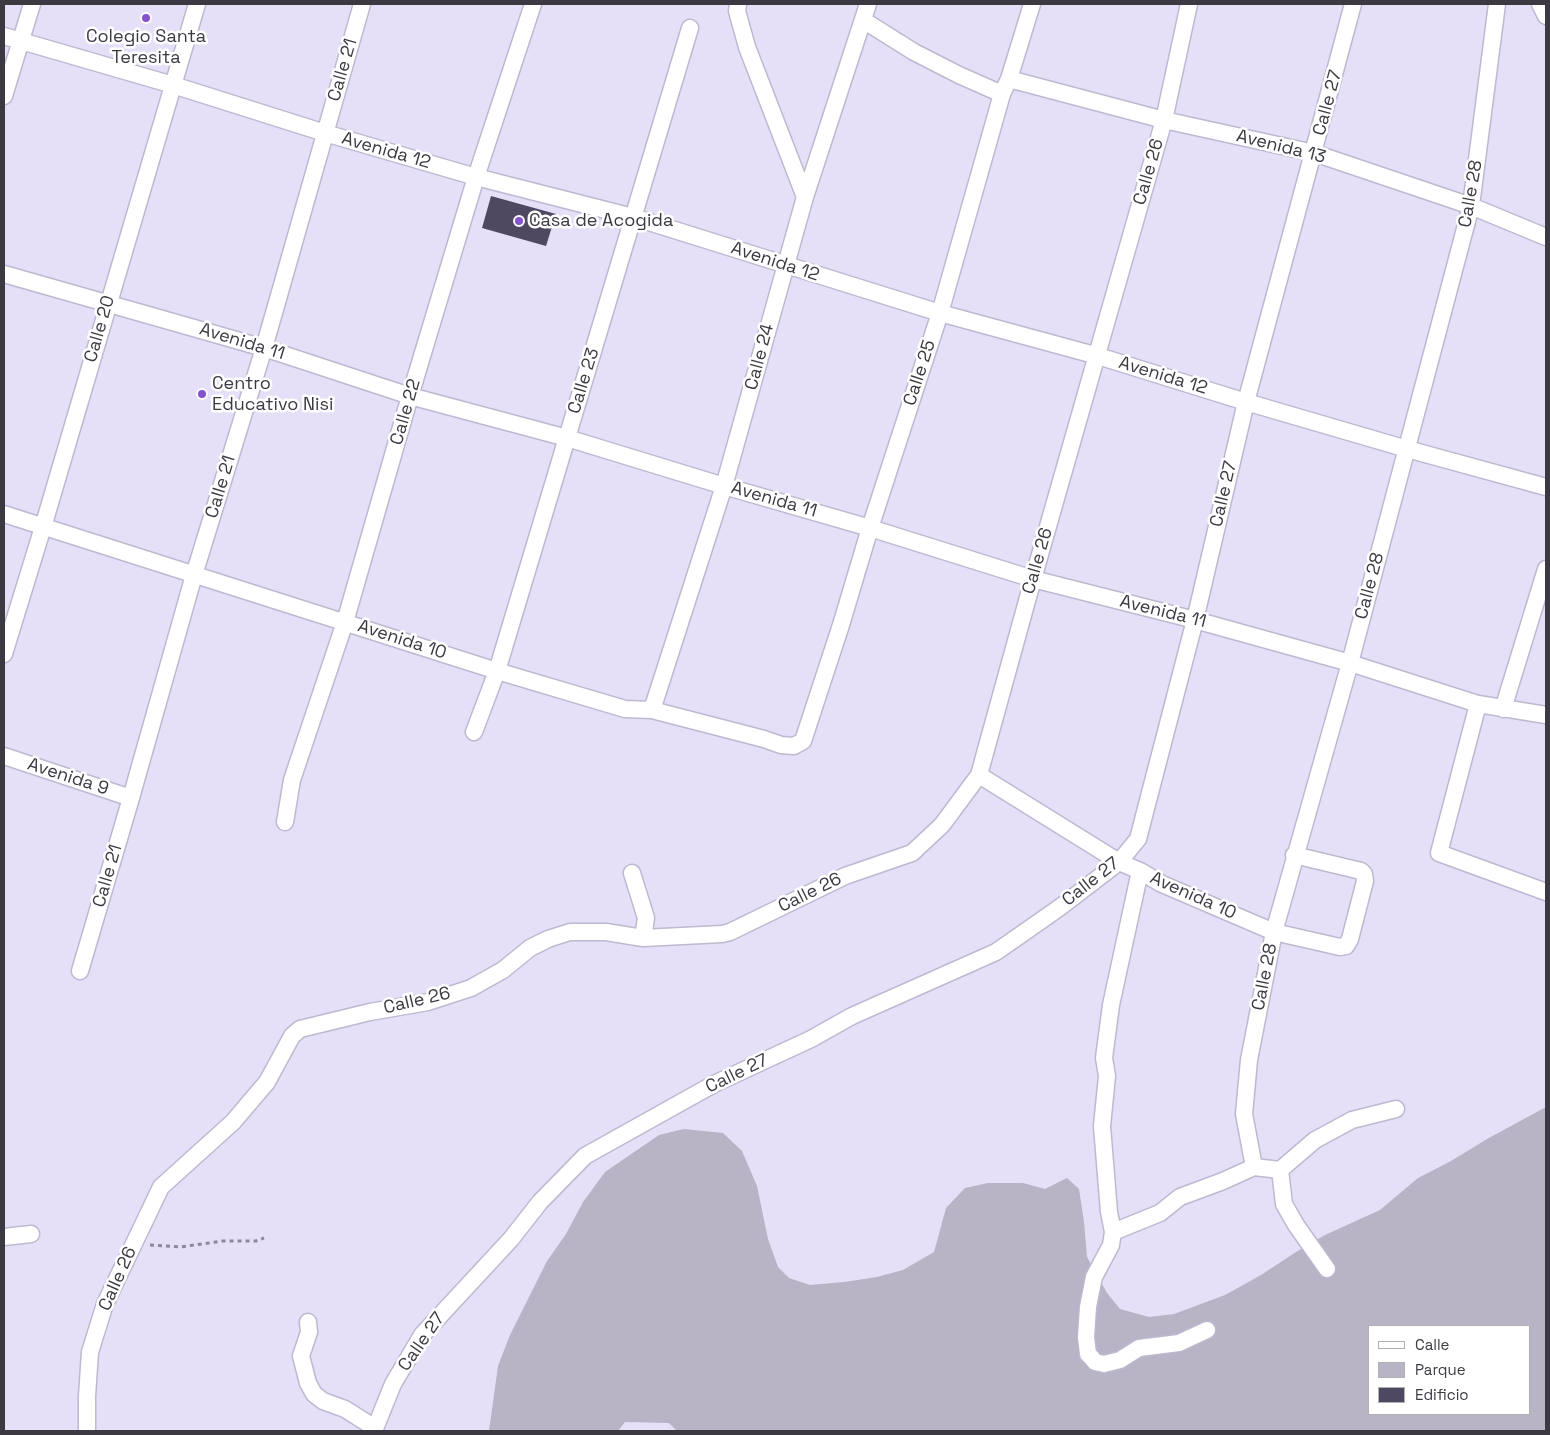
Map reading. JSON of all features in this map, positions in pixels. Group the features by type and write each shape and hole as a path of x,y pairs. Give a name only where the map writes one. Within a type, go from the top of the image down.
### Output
{"street":[{"path":"4,96 32,4"},
{"name":"Calle 20","path":"4,654 197,4"},
{"name":"Calle 21","path":"80,970 194,575 264,348 362,4"},
{"name":"Calle 22","path":"285,822 292,780 345,622 476,177 533,4"},
{"path":"725,4 747,47"},
{"path":"738,4 737,11 747,47 805,197"},
{"name":"Calle 24","path":"652,710 724,486 805,197 868,4"},
{"name":"Calle 25","path":"803,741 940,313 1005,86 1032,4"},
{"name":"Calle 26","path":"87,1431 90,1352 105,1304 161,1187 233,1122 266,1082 292,1036 300,1029 370,1012 428,1002 471,988 503,970 530,948 548,939 570,932 606,932 643,938 712,935 730,932 845,876 912,853 942,825 979,775 1164,120 1189,4"},
{"name":"Calle 27","path":"375,1430 393,1384 422,1335 511,1239 540,1202 585,1156 714,1084 811,1039 852,1016 996,952 1059,908 1119,862 1138,838 1195,620 1246,402 1353,4"},
{"name":"Calle 28","path":"1254,1168 1244,1114 1250,1060 1274,932 1350,663 1472,206 1497,4"},
{"path":"1540,4 1546,16"},
{"name":"Avenida 13","path":"863,20 914,52 959,75 1314,153 1472,206 1546,237"},
{"name":"Calle 23","path":"474,732 497,671 690,28"},
{"name":"Avenida 12","path":"4,36 476,177 633,216 940,313 1098,356 1246,402 1546,487"},
{"name":"Avenida 11","path":"4,274 264,348 410,396 567,438 870,528 1033,579 1195,620 1350,663 1478,704 1546,715"},
{"name":"Avenida 10","path":"4,514 497,671 625,709 652,710 764,738 781,745 794,746 803,741"},
{"path":"1503,709 1546,569"},
{"path":"1478,704 1439,853 1546,892"},
{"name":"Avenida 9","path":"4,756 131,798"},
{"name":"Avenida 10","path":"979,775 1119,862 1140,871 1162,884 1274,932 1340,947 1346,946 1350,939 1365,881 1364,874 1361,871 1294,856"},
{"path":"1140,871 1111,1005 1104,1058 1107,1076 1102,1126 1113,1232 1111,1245 1094,1277 1088,1307 1086,1337 1088,1354 1095,1362 1104,1364 1120,1360 1139,1348 1179,1343 1207,1330"},
{"path":"632,873 646,918 643,938"},
{"path":"1113,1232 1160,1213 1180,1197 1254,1168 1280,1170 1315,1140 1352,1120 1396,1109"},
{"path":"1280,1170 1284,1204 1296,1225 1327,1269"},
{"path":"4,1237 31,1234"},
{"path":"308,1322 309,1332 301,1356 308,1383 314,1394 323,1401 345,1409 375,1430"}],"path":[{"path":"132,1246 180,1247 264,1238"}],"green space":[{"path":"1546,1107 1546,1431 677,1431 669,1423 625,1422 618,1431 489,1431 498,1366 510,1335 547,1261 566,1234 583,1202 605,1172 659,1135 684,1129 723,1133 742,1151 757,1186 768,1239 778,1267 789,1278 810,1285 877,1277 903,1270 934,1252 946,1208 965,1188 988,1183 1023,1183 1045,1189 1067,1178 1079,1189 1087,1257 1107,1293 1120,1309 1149,1317 1174,1314 1225,1295 1325,1235 1380,1210 1418,1178"}],"building":[{"name":"Casa de Acogida","path":"491,196 556,214 546,246 482,228"}],"place":[{"name":"Colegio Santa Teresita","path":"146,18"},
{"name":"Casa de Acogida","path":"519,221"},
{"name":"Centro Educativo Nisi","path":"202,394"}]}
